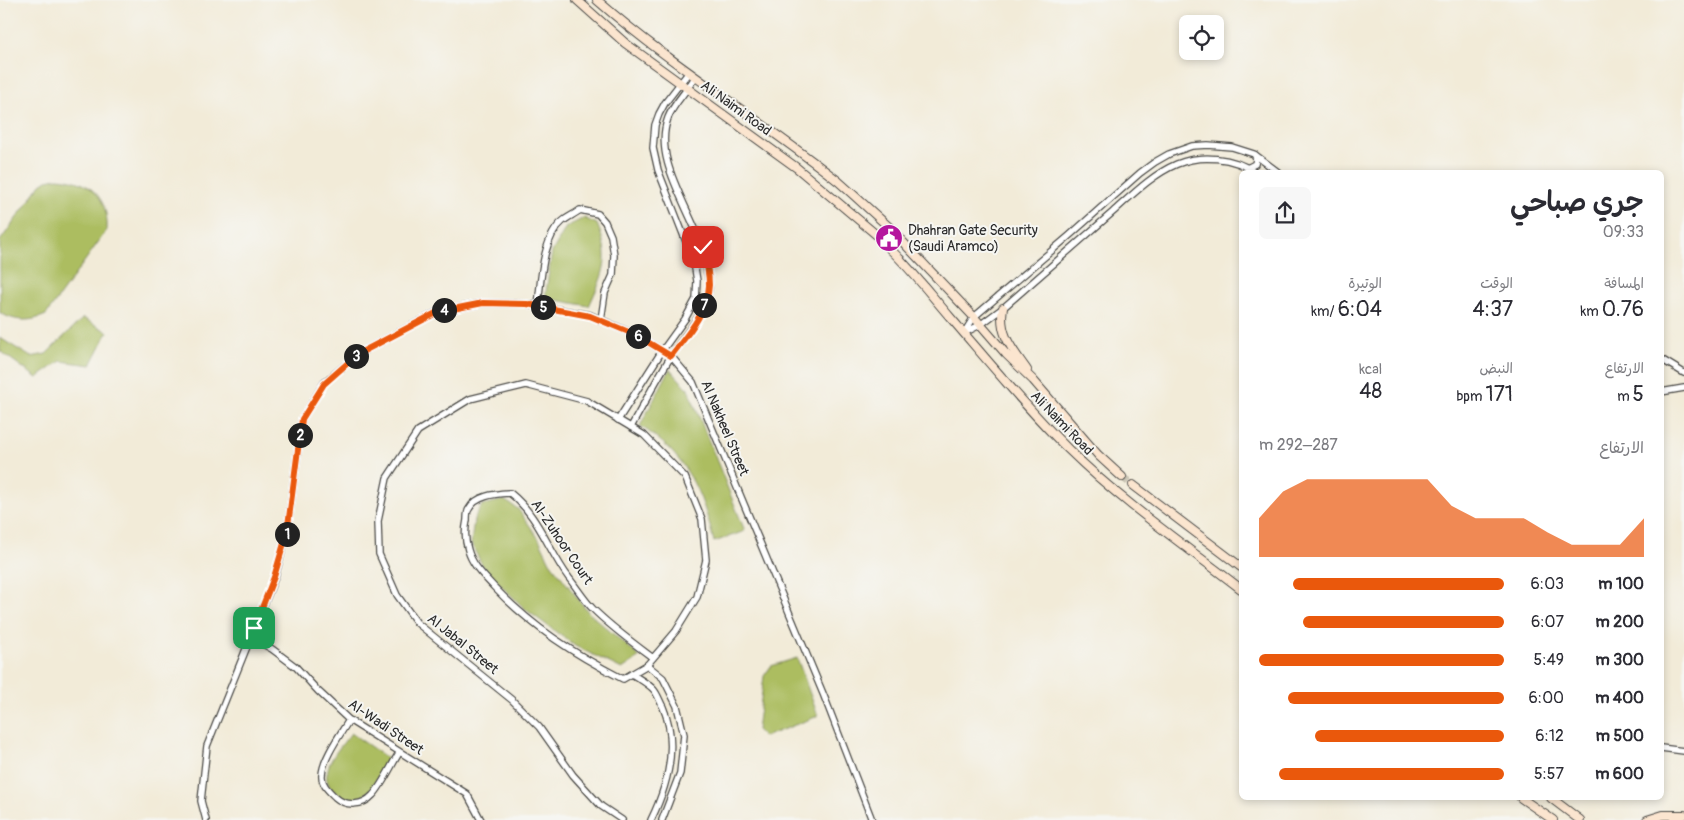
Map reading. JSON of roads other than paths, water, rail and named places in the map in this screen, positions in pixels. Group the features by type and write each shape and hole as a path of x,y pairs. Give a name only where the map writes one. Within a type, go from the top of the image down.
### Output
{"main road":[{"name":"Ali Naimi Road","path":"577,0 625,43 797,168 879,237"},
{"name":"Ali Naimi Road","path":"597,0 633,31 820,167 888,227"},
{"path":"865,225 874,224 876,219 874,214"},
{"name":"Ali Naimi Road","path":"900,238 1006,354 1033,380 1098,455 1122,477"},
{"path":"898,256 896,251 898,247 902,245 908,246"},
{"name":"Ali Naimi Road","path":"890,249 920,280 1033,413 1093,473 1239,587"},
{"path":"1003,308 1001,324 1006,338 1033,380"},
{"path":"1133,485 1239,565"},
{"path":"1525,800 1552,819"},
{"path":"1553,800 1580,820"},
{"path":"1649,819 1663,815 1684,815"}],"street":[{"path":"618,420 696,299 697,281 694,262 658,170 653,148 655,125 659,114 680,83 692,74"},
{"path":"631,427 671,356 705,305 709,286 703,247 674,178 664,146 664,134 669,117 689,89 692,74"},
{"path":"964,333 974,317 1155,162 1180,150 1208,145 1232,147 1254,154 1275,170"},
{"path":"1247,168 1255,164 1254,154"},
{"path":"964,333 980,325 1003,308 1134,193 1166,169 1189,160 1213,158 1236,162 1250,170"},
{"path":"538,306 542,266 550,240 562,222 580,210 598,214 605,222 611,236 614,255 613,275 605,293 601,320"},
{"name":"Al Nakheel Street","path":"206,820 201,801 207,746 274,577 287,533 302,419 324,384 358,354 438,312 483,303 527,304 590,316 601,320 636,335 671,356 693,382 824,696 872,820"},
{"path":"1664,361 1684,372"},
{"name":"Al Jabal Street","path":"622,820 601,806 573,775 539,727 512,700 417,623 397,595 379,554 378,521 387,478 418,431 470,399 526,385 587,401 644,435 685,477 702,519 706,560 697,597 676,631 647,665"},
{"path":"1664,391 1684,388"},
{"name":"Al-Zuhoor Court","path":"632,674 623,679 566,648 534,624 502,595 478,569 467,550 465,530 469,509 479,498 510,493 520,501 542,530 568,576 593,609 653,658"},
{"name":"Al-Wadi Street","path":"250,637 272,649 296,666 318,691 349,720 467,794 481,820"},
{"path":"650,820 666,781 671,760 671,740 668,719 659,698 653,689 632,674 647,665 663,678 677,706 684,735 680,773 662,820"},
{"path":"349,720 325,762 322,776 324,785 343,803 358,804 373,795 400,753"},
{"path":"1664,749 1684,752"}],"tunnel":[{"path":"889,227 900,239"},
{"path":"879,237 890,249"},
{"path":"1122,477 1133,485"}],"place":[{"name":"Dhahran Gate Security (Saudi Aramco)","path":"889,238"}]}
